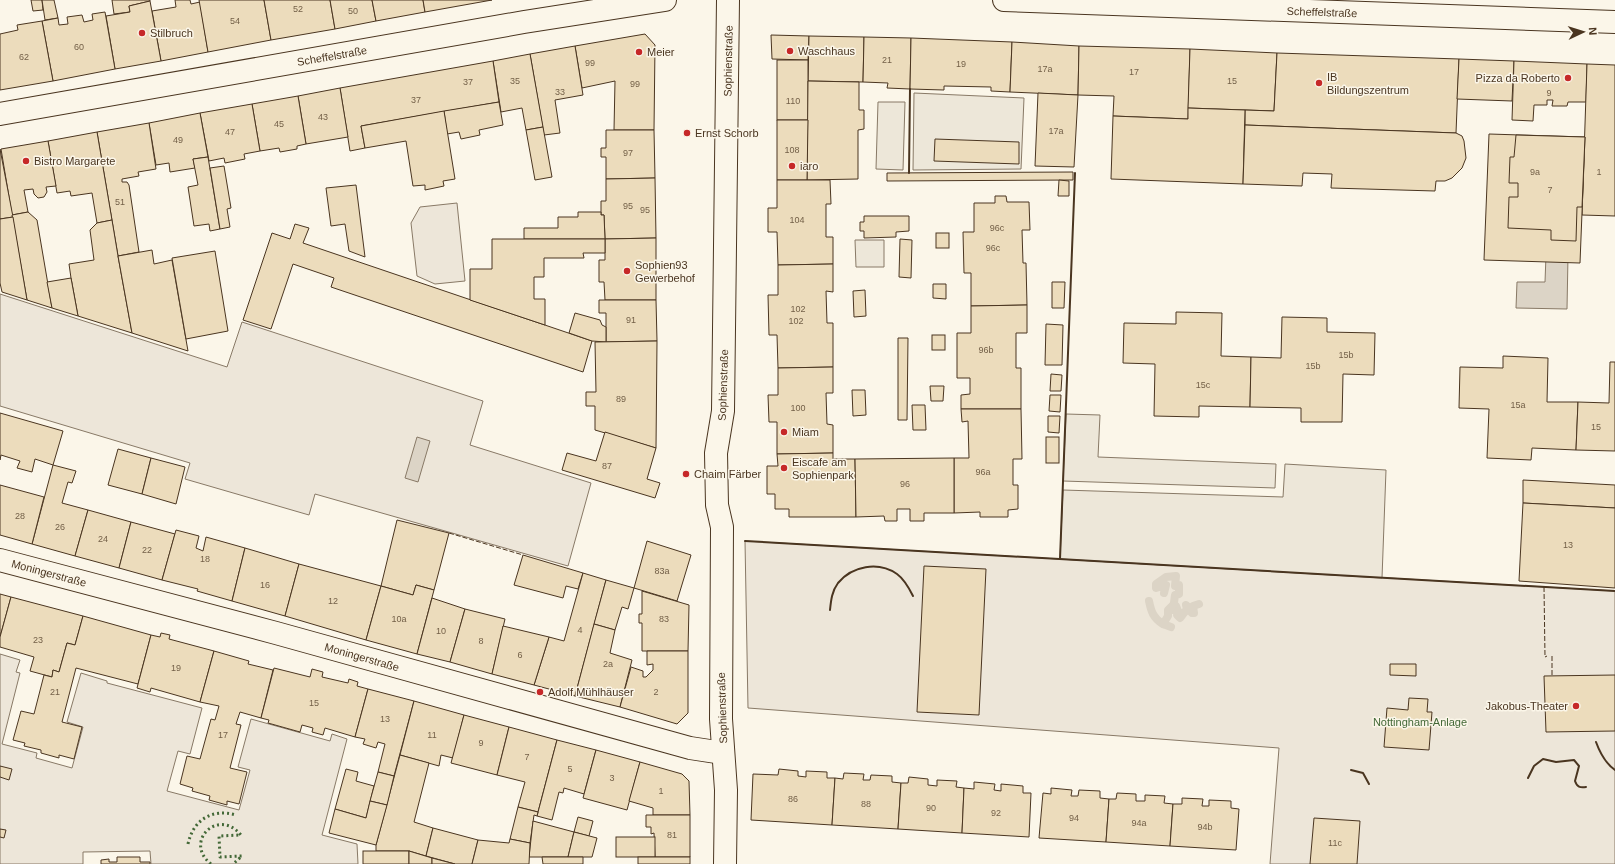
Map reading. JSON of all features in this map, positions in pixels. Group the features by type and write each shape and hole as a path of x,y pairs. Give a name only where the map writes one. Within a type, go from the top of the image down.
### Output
{"street":[{"name":"Scheffelstraße","path":"0,114 524,22 665,0"},
{"name":"Sophienstraße","path":"725,864 726,790 720,719 722,527 717,504 716,460 724,411 728,0"},
{"name":"Scheffelstraße","path":"1004,0 1238,4 1615,22"},
{"name":"Moningerstraße","path":"0,560 276,633 690,748 723,753"}],"green space":[{"path":"457,203 465,281 435,284 417,276 411,223 420,207"},
{"path":"0,294 227,367 242,322 483,401 470,445 591,483 568,566 315,494 309,515 185,479 190,463 0,406"},
{"name":"Nottingham-Anlage","path":"745,541 1615,591 1615,864 1270,864 1279,748 748,708"},
{"path":"0,654 20,660 16,672 20,673 2,744 37,753 36,758 72,768 83,727 67,722 81,673 107,681 107,683 202,708 190,754 178,751 167,791 239,810 250,770 238,767 251,719 330,741 332,734 347,739 322,835 357,844 358,864 151,864 150,851 83,852 83,864 0,864"}],"shaded area":[{"path":"914,93 1024,98 1021,169 913,170"},
{"path":"878,102 905,102 903,170 876,169"},
{"path":"855,240 884,240 884,267 856,267"},
{"path":"1546,255 1568,256 1567,309 1516,308 1517,282 1545,282"},
{"path":"1066,414 1100,415 1098,457 1276,464 1275,488 1063,481"},
{"path":"417,437 430,441 418,482 405,478"},
{"path":"1285,464 1386,470 1382,578 1060,559 1063,490 1283,497"}],"building":[{"path":"31,0 42,0 43,10 33,11"},
{"path":"42,0 54,0 58,18 45,20"},
{"path":"112,0 150,1 129,6 130,12 114,14"},
{"path":"175,0 190,0 191,4 200,2 208,52 161,61 152,11 176,7"},
{"path":"199,0 264,0 271,40 208,52"},
{"path":"264,0 330,0 335,29 271,40"},
{"path":"330,0 372,0 376,21 335,29"},
{"path":"372,0 423,0 425,12 376,21"},
{"path":"423,0 492,0 425,12"},
{"path":"150,1 161,61 115,69 106,16 130,12 129,6"},
{"path":"105,12 115,69 53,81 42,21 58,18 59,25 68,24 67,17 82,15 84,22 93,20 92,14"},
{"path":"42,21 53,81 0,90 0,34 18,30 17,25"},
{"path":"645,34 655,45 654,130 614,130 615,81 582,88 575,46"},
{"name":"Waschhaus","path":"771,35 809,36 808,60 772,59"},
{"path":"809,36 864,37 863,82 808,81"},
{"path":"864,37 911,38 910,89 887,88 888,83 863,82"},
{"path":"911,38 1012,42 1010,92 991,91 991,87 944,86 944,90 910,89"},
{"path":"1012,42 1079,46 1078,95 1010,92"},
{"path":"575,46 583,95 555,100 560,133 544,135 530,54"},
{"path":"1079,46 1190,49 1188,119 1113,116 1114,96 1078,95"},
{"path":"1190,49 1277,53 1274,111 1188,108"},
{"path":"1277,53 1459,59 1456,133 1245,125 1245,110 1274,111"},
{"path":"530,54 543,127 526,130 522,108 501,112 493,61"},
{"path":"1459,59 1514,61 1512,101 1457,99"},
{"path":"777,60 808,60 808,120 777,120"},
{"path":"493,61 499,102 361,126 365,148 350,151 340,88"},
{"path":"1514,61 1587,64 1586,102 1568,102 1567,106 1552,106 1553,100 1547,100 1547,105 1534,105 1533,121 1512,120"},
{"path":"1587,64 1615,65 1615,216 1582,215"},
{"path":"808,81 859,82 859,110 864,110 864,129 858,130 858,179 807,180"},
{"path":"340,88 348,137 306,144 298,96"},
{"path":"1038,93 1078,95 1074,167 1035,166"},
{"path":"298,96 306,144 297,146 297,149 280,152 279,148 260,151 252,104"},
{"path":"499,102 503,125 479,130 480,135 461,139 459,132 447,134 444,111"},
{"path":"252,104 260,151 244,154 245,159 225,163 224,158 209,161 200,113"},
{"path":"1188,108 1245,110 1243,184 1111,179 1113,116 1188,119"},
{"path":"444,111 455,179 443,181 444,186 425,190 425,185 413,186 406,141 365,148 361,126"},
{"path":"200,113 208,157 193,159 195,168 170,172 169,163 156,165 149,123"},
{"path":"777,120 808,120 807,180 777,180"},
{"path":"149,123 156,169 138,172 139,176 122,179 122,182 127,182 129,185 139,252 118,256 97,132"},
{"path":"1245,125 1456,133 1462,136 1464,141 1466,158 1462,168 1452,178 1445,181 1436,181 1435,191 1331,188 1332,174 1303,173 1302,186 1243,184"},
{"path":"543,127 552,177 535,180 526,130"},
{"path":"606,130 654,130 655,178 606,179 606,157 601,157 601,148 606,148"},
{"path":"97,132 112,220 97,223 92,193 71,196 70,191 57,193 48,141"},
{"path":"1489,134 1585,137 1580,263 1484,260"},
{"path":"1516,135 1585,137 1582,207 1577,207 1576,241 1551,240 1551,230 1508,228 1509,197 1518,197 1518,183 1509,183 1510,157 1514,157"},
{"path":"935,139 1019,142 1019,164 934,161"},
{"path":"48,141 56,186 46,187 47,192 44,197 38,198 34,194 33,189 24,190 28,212 12,215 1,149"},
{"path":"0,149 13,217 0,219"},
{"path":"208,157 220,229 210,231 209,224 194,226 188,187 198,185 193,159"},
{"path":"224,166 231,208 227,209 230,227 220,229 210,168"},
{"path":"1073,172 1073,180 887,181 887,173"},
{"path":"655,178 656,238 605,239 604,215 601,215 601,201 606,201 606,179"},
{"path":"777,180 830,180 831,204 826,204 826,237 833,237 833,264 778,265 777,232 768,232 768,208 777,208"},
{"path":"1059,180 1069,181 1069,196 1058,196"},
{"path":"356,185 365,257 349,251 345,224 331,226 326,188"},
{"path":"995,196 1006,196 1007,202 1029,202 1030,230 1022,230 1023,263 1026,263 1027,305 971,306 971,273 964,273 963,232 974,232 974,203 995,203"},
{"path":"28,212 37,220 52,308 27,300 12,215"},
{"path":"578,212 601,212 601,215 604,215 605,239 524,239 524,228 558,228 558,217 578,217"},
{"path":"864,216 909,216 909,231 896,232 896,237 864,238 864,231 860,231 860,222 864,222"},
{"path":"13,217 27,300 2,292 0,283 0,219"},
{"path":"112,220 132,333 78,316 71,278 69,264 94,260 90,230 97,223"},
{"path":"295,224 309,228 303,243 592,341 583,372 331,287 334,278 293,264 271,329 243,320 272,233 290,239"},
{"path":"936,233 949,233 949,248 936,248"},
{"name":"Sophien93 Gewerbehof","path":"656,238 656,300 605,300 604,282 599,282 599,260 605,260 605,239"},
{"path":"492,239 605,239 605,253 583,253 584,258 544,258 544,277 534,277 534,299 545,299 545,325 470,300 470,269 492,269"},
{"path":"900,239 912,240 911,278 899,277"},
{"path":"152,250 154,264 172,260 188,351 132,333 118,256"},
{"path":"215,251 228,331 186,339 172,258"},
{"path":"833,264 833,292 826,291 827,323 833,323 833,367 778,368 777,335 769,335 768,295 778,295 778,265"},
{"path":"71,278 78,316 52,308 47,282"},
{"path":"1052,282 1065,282 1064,308 1052,308"},
{"path":"933,284 946,284 946,299 933,298"},
{"path":"865,290 866,316 854,317 853,291"},
{"path":"599,300 656,300 657,341 606,342 606,313 599,313"},
{"path":"1027,305 1027,333 1016,333 1016,368 1021,368 1021,409 961,409 961,395 970,394 970,378 957,378 957,333 971,333 971,306"},
{"path":"1176,312 1222,313 1221,356 1251,357 1250,407 1199,406 1199,417 1154,416 1155,364 1123,363 1124,323 1176,324"},
{"path":"575,313 600,320 602,325 606,327 606,342 592,341 569,333"},
{"path":"1282,317 1327,318 1327,332 1375,333 1374,375 1343,374 1342,422 1301,422 1301,408 1250,407 1251,357 1281,358"},
{"path":"1046,324 1063,325 1062,365 1045,365"},
{"path":"932,335 945,335 945,350 932,350"},
{"path":"898,338 908,338 907,420 898,420"},
{"path":"657,341 656,448 595,430 595,406 586,406 586,392 596,392 595,342"},
{"path":"1503,356 1548,358 1547,402 1578,402 1576,450 1532,448 1531,460 1487,458 1489,409 1459,408 1460,367 1503,368"},
{"path":"1610,362 1615,362 1615,451 1576,450 1578,402 1609,403"},
{"path":"833,367 833,393 826,393 827,424 833,425 833,453 777,454 777,422 769,422 768,395 778,395 778,368"},
{"path":"1051,374 1062,375 1061,391 1050,391"},
{"path":"930,386 944,386 943,401 931,401"},
{"path":"852,390 865,390 866,415 853,416"},
{"path":"1050,395 1061,395 1060,412 1049,411"},
{"path":"912,405 925,405 926,430 913,430"},
{"path":"961,409 1021,409 1022,459 1013,459 1013,485 1018,485 1018,509 1008,510 1008,517 980,517 980,512 954,513 954,458 969,458 968,421 962,422"},
{"path":"0,413 63,431 53,465 35,459 32,472 17,468 20,461 1,455 0,460"},
{"path":"1048,416 1060,416 1059,433 1048,432"},
{"path":"605,432 656,448 647,479 660,483 655,498 562,470 567,453 596,461"},
{"path":"1046,437 1059,437 1059,463 1046,463"},
{"path":"118,449 151,458 142,494 108,485"},
{"path":"833,453 833,459 855,459 856,517 789,517 789,509 775,509 775,494 767,494 767,466 778,466 777,454"},
{"path":"151,458 185,467 176,504 142,494"},
{"path":"954,458 954,513 924,513 924,521 910,521 910,509 897,509 897,521 885,521 884,516 856,517 855,459"},
{"path":"53,465 76,471 72,483 68,482 62,503 88,510 75,556 32,544"},
{"path":"1523,480 1615,485 1615,508 1523,503"},
{"path":"0,485 44,497 32,544 0,535"},
{"path":"1523,503 1615,508 1615,588 1519,581"},
{"path":"88,510 131,522 119,568 75,556"},
{"path":"397,520 449,533 434,590 416,585 413,595 381,586"},
{"path":"131,522 175,534 162,580 119,568"},
{"path":"176,530 199,536 196,548 203,551 206,537 245,548 232,601 197,591 198,589 162,580"},
{"path":"647,541 691,555 677,601 634,588"},
{"path":"245,548 299,564 285,616 232,601"},
{"path":"523,555 583,573 578,589 566,586 563,598 514,585"},
{"path":"299,564 381,586 366,640 285,616"},
{"path":"924,566 986,569 979,715 917,712"},
{"path":"583,573 606,580 575,696 534,685 549,637 564,641"},
{"path":"606,580 634,588 628,609 622,607 615,630 594,624"},
{"path":"416,585 434,590 417,654 366,640 381,586 413,595"},
{"path":"642,591 689,605 688,651 642,651 642,623 639,623 639,614 642,614"},
{"path":"0,594 11,597 0,637"},
{"path":"11,597 83,616 75,645 67,643 59,672 53,670 52,677 30,671 34,657 0,647 0,637"},
{"path":"432,598 465,609 450,662 417,654"},
{"path":"465,609 505,619 492,674 450,662"},
{"path":"83,616 151,635 138,684 76,668 62,722 82,727 74,759 59,755 59,758 41,753 41,750 24,746 25,743 13,740 21,711 34,714 44,675 52,677 53,670 59,672 67,643 75,645"},
{"path":"594,624 615,630 610,653 632,660 620,707 575,696"},
{"path":"503,626 549,637 534,685 492,674"},
{"path":"161,633 170,635 169,639 214,651 200,702 151,688 150,692 137,688 151,635 160,637"},
{"path":"214,651 249,661 248,664 273,670 261,718 240,712 236,724 241,725 230,768 247,772 239,804 227,801 227,805 209,800 210,796 192,791 193,788 180,784 187,756 200,759 211,719 215,720 219,706 200,702"},
{"path":"647,651 688,651 688,713 677,724 620,707 631,667 643,671 643,677 646,677 653,670 653,664 647,665"},
{"path":"1390,664 1416,664 1416,676 1390,675"},
{"path":"274,668 310,677 312,669 323,672 322,677 348,683 349,679 358,682 357,686 368,689 355,737 325,728 323,735 312,732 313,728 302,725 300,732 268,723 269,720 261,718"},
{"path":"1615,675 1615,731 1546,732 1544,676"},
{"path":"368,689 414,701 394,776 378,772 385,744 378,742 376,748 363,744 365,739 355,737"},
{"path":"1409,698 1428,699 1427,712 1432,712 1429,750 1384,747 1387,708 1408,710"},
{"path":"414,701 464,715 453,758 441,755 439,766 400,755"},
{"path":"464,715 509,727 497,775 451,763"},
{"path":"509,727 557,740 538,812 518,807 525,782 497,775"},
{"path":"557,740 596,750 584,794 564,788 563,793 559,792 552,820 537,816"},
{"path":"596,750 640,762 627,810 583,798"},
{"path":"400,755 429,763 414,822 433,828 426,856 409,851 376,851 376,845"},
{"path":"640,762 682,774 689,781 690,815 653,815 653,808 629,801"},
{"path":"0,766 12,769 9,780 0,777"},
{"path":"346,769 358,772 356,781 374,786 366,818 335,809"},
{"path":"779,769 798,771 798,776 806,777 806,771 827,772 827,778 835,778 832,825 751,820 753,774 778,775"},
{"path":"378,772 394,776 387,805 370,801"},
{"path":"844,773 864,774 863,780 870,780 871,775 892,776 892,782 901,783 898,829 832,825 835,778 843,779"},
{"path":"909,777 928,779 928,785 937,786 937,780 957,781 956,787 964,788 962,833 898,829 901,783 908,783"},
{"path":"974,782 995,784 994,790 1001,791 1001,784 1023,786 1023,793 1031,793 1029,837 962,833 964,788 974,789"},
{"path":"1051,788 1072,790 1071,796 1078,796 1079,790 1100,791 1100,798 1109,799 1106,842 1039,838 1043,793 1051,794"},
{"path":"1117,793 1136,794 1136,801 1145,801 1145,795 1165,796 1164,803 1173,804 1170,846 1106,842 1109,799 1116,799"},
{"path":"1182,798 1203,799 1202,806 1209,806 1209,800 1231,801 1231,808 1239,809 1236,850 1170,846 1173,804 1182,804"},
{"path":"370,801 387,805 376,845 329,833 335,809 366,818"},
{"path":"518,807 538,812 537,816 534,815 530,843 510,839"},
{"path":"646,815 690,815 690,857 655,857 654,833 651,834 651,827 646,827"},
{"path":"578,817 593,821 589,836 574,832"},
{"path":"1314,818 1360,821 1357,864 1310,864"},
{"path":"533,821 574,832 568,857 529,857"},
{"path":"433,828 478,840 472,864 455,864 426,856"},
{"path":"0,829 6,830 4,838 0,837"},
{"path":"574,832 597,838 592,857 568,857"},
{"path":"616,837 655,837 655,857 616,857"},
{"path":"510,839 530,843 529,864 472,864 478,840 509,843"},
{"path":"363,851 409,851 409,864 363,864"},
{"path":"409,851 432,858 432,864 409,864"},
{"path":"117,857 140,857 140,862 150,862 150,864 101,864 101,860 109,859 109,862 117,862"},
{"path":"542,857 583,857 583,864 543,864"},
{"path":"638,857 690,857 690,864 638,864"},
{"path":"432,858 455,864 432,864"}],"waterway":[{"path":"1164,593 1166,585 1156,588 1156,584 1166,577 1176,576 1175,586 1179,585 1179,594 1175,595 1173,610"},
{"path":"1149,601 1153,614 1163,624"},
{"path":"1174,605 1178,611 1177,615 1180,618 1187,609 1186,605 1192,613 1194,613 1193,606 1199,604"},
{"path":"1171,627 1163,624 1168,616 1168,610 1173,605"}],"hedge":[{"path":"188,844 194,828 205,818 219,813 236,815"},
{"path":"211,864 203,855 201,846 202,838 207,831 214,826 223,825 232,827 241,835 219,836 220,857 242,856 233,864"}],"fence":[{"path":"449,533 523,555"},
{"path":"1544,587 1545,657 1547,656"},
{"path":"1552,656 1552,676"}],"wall":[{"path":"909,173 910,89"},
{"path":"1060,559 1075,173"},
{"path":"745,541 1615,591"},
{"path":"830,610 833,592 838,583 850,573 866,567 882,568 897,574 904,581 913,596"},
{"path":"1596,742 1603,758 1615,770"},
{"path":"1528,778 1534,766 1543,759 1556,762 1574,760 1579,766 1575,781 1579,787 1586,787"},
{"path":"1351,770 1363,773 1369,784"}],"place":[{"name":"Stilbruch","path":"142,33"},
{"name":"Waschhaus","path":"790,51"},
{"name":"Meier","path":"639,52"},
{"name":"Pizza da Roberto","path":"1568,78"},
{"name":"IB Bildungszentrum","path":"1319,83"},
{"name":"Ernst Schorb","path":"687,133"},
{"name":"Bistro Margarete","path":"26,161"},
{"name":"iaro","path":"792,166"},
{"name":"Sophien93 Gewerbehof","path":"627,271"},
{"name":"Miam","path":"784,432"},
{"name":"Eiscafe am Sophienpark","path":"784,468"},
{"name":"Chaim Färber","path":"686,474"},
{"name":"Adolf Mühlhäuser","path":"540,692"},
{"name":"Jakobus-Theater","path":"1576,706"}]}
